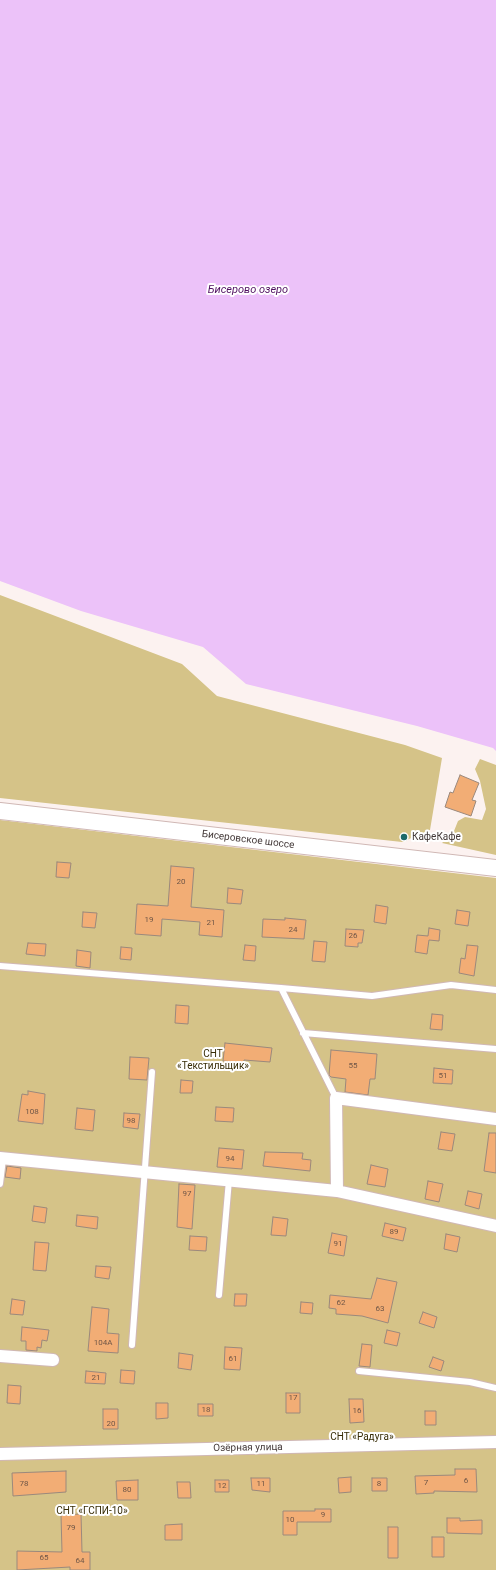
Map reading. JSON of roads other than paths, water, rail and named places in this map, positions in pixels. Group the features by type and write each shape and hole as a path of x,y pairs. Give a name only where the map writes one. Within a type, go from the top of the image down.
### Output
{"main road":[{"name":"Бисеровское шоссе","path":"0,811 496,868"}],"street":[{"path":"337,1191 336,1098 496,1119"},
{"path":"1,1158 337,1191 496,1226"},
{"path":"0,1356 53,1360"},
{"name":"Озёрная улица","path":"0,1454 496,1442"}],"lane":[{"path":"0,966 372,996 451,985 496,990"},
{"path":"281,988 336,1098"},
{"path":"303,1033 496,1049"},
{"path":"132,1345 152,1072"},
{"path":"0,1184 1,1158"},
{"path":"219,1295 229,1180"},
{"path":"359,1372 470,1382 496,1388"}],"water":[{"name":"Бисерово озеро","path":"0,0 496,0 496,751 493,748 417,726 246,684 203,647 81,611 0,581"}],"place":[{"name":"КафеКафе","path":"404,837"}],"park label":[{"name":"СНТ «Текстильщик»","path":"213,1060"},
{"name":"СНТ «Радуга»","path":"362,1437"},
{"name":"СНТ «ГСПИ-10»","path":"92,1511"}]}
